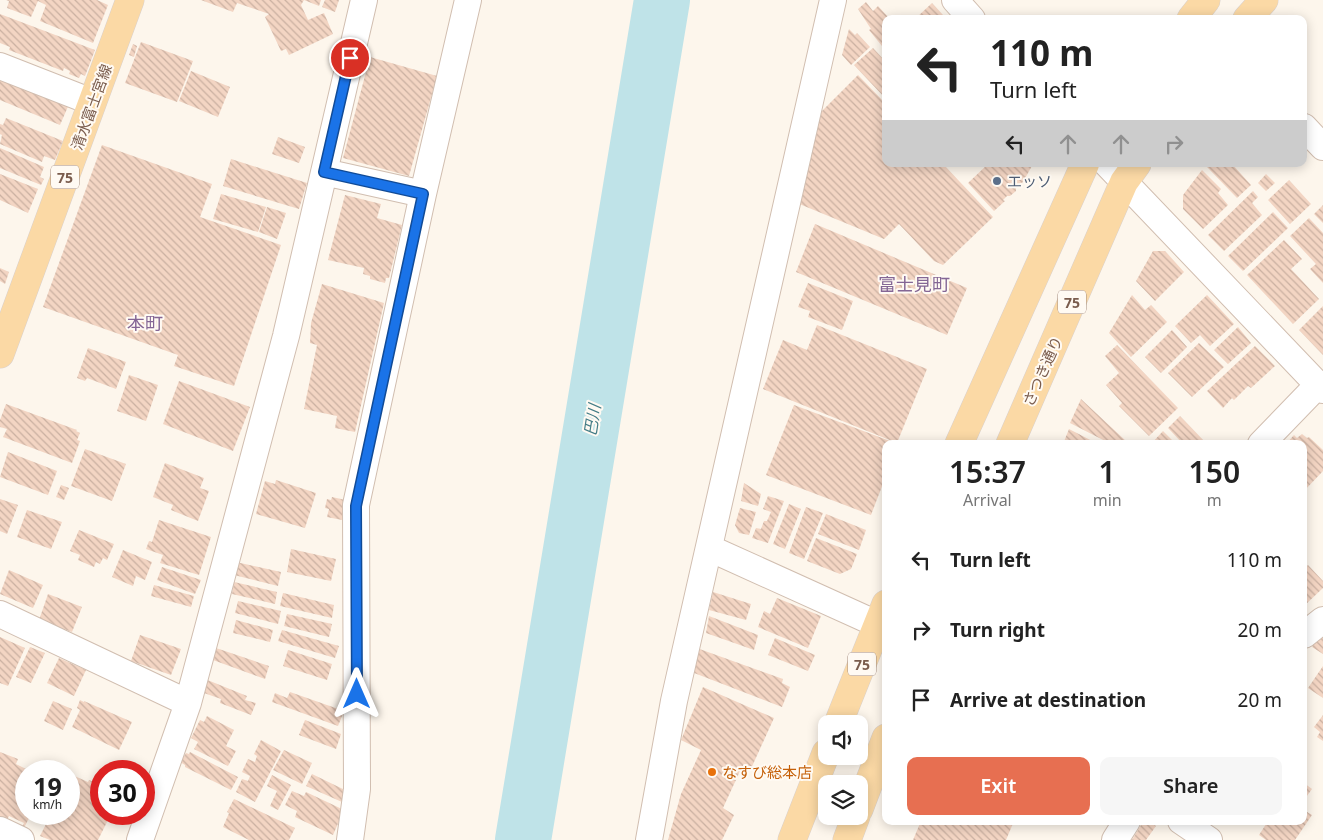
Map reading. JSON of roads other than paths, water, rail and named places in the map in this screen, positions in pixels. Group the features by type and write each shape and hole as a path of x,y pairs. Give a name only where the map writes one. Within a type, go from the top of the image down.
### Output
{"main road":[{"name":"清水富士宮線","path":"0,354 130,0"},
{"path":"1251,15 1264,0"},
{"path":"960,440 1084,167"},
{"name":"さつき通り","path":"1012,440 1123,170"},
{"name":"75","path":"842,715 882,621"},
{"path":"868,785 882,749"},
{"path":"792,840 821,765"},
{"path":"847,840 853,825"}],"street":[{"path":"140,840 188,702 286,336 364,0"},
{"path":"350,840 357,789 356,506 423,194 468,0"},
{"path":"649,840 674,701 834,0"},
{"path":"955,0 968,15"},
{"path":"0,66 92,102"},
{"path":"1307,130 1323,147"},
{"path":"1123,170 1320,387 1264,440"},
{"path":"324,172 423,194"},
{"path":"709,548 882,619"},
{"path":"0,614 188,702"},
{"path":"1307,633 1323,620"},
{"path":"1115,840 1124,825"},
{"path":"1187,825 1209,840"},
{"path":"0,830 21,840"}],"waterway":[{"name":"巴川","path":"523,840 662,0"}],"place":[{"name":"エッソ","path":"997,181"},
{"name":"なすび総本店","path":"712,772"}],"district":[{"name":"富士見町","path":"914,284"},
{"name":"本町","path":"145,323"}]}
